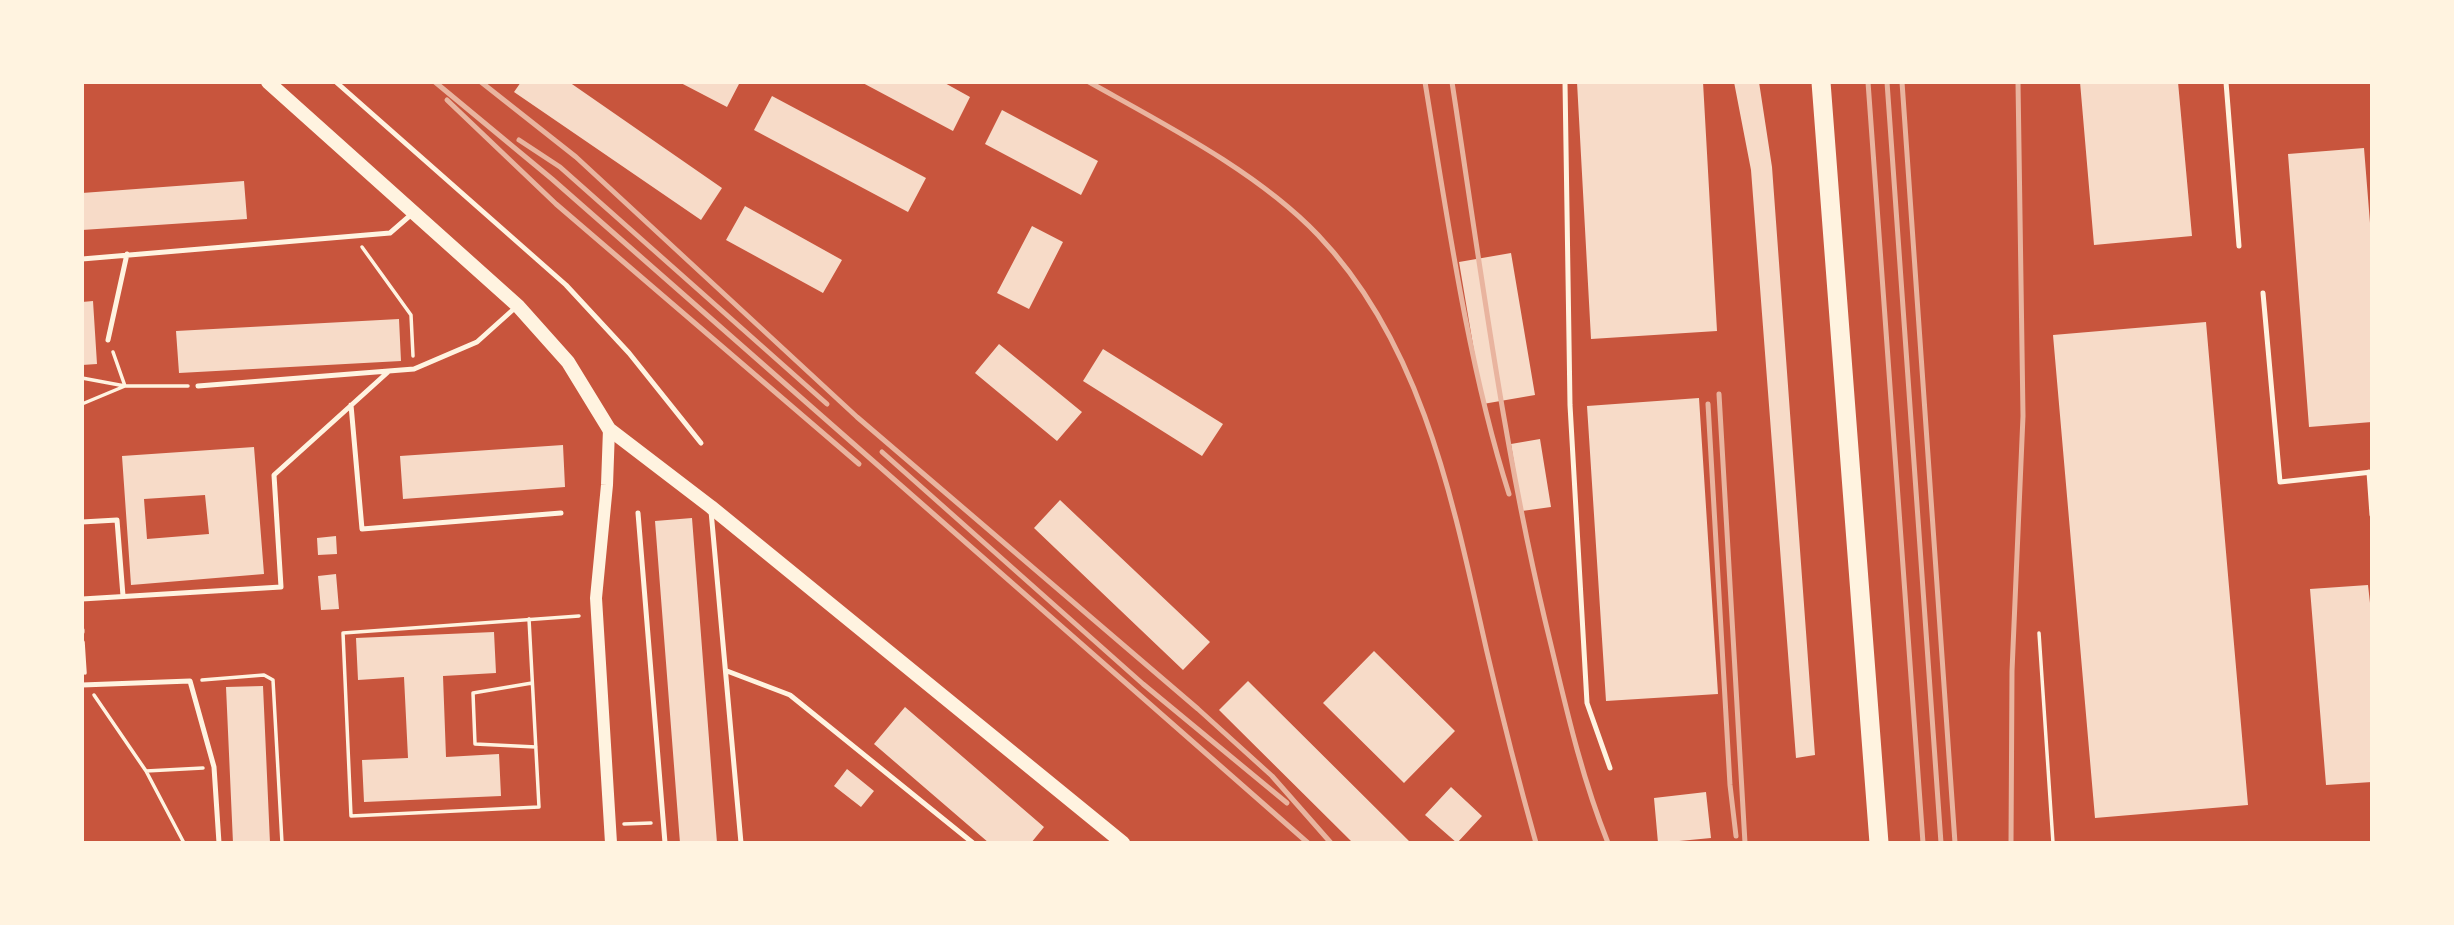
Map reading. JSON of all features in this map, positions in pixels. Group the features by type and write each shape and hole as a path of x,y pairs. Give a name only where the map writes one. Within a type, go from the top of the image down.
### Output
{"highway":[{"path":"1821,82 1879,843"}],"main road":[{"path":"268,82 518,306 568,362 608,429 711,507 1123,843"}],"street":[{"path":"608,429 607,485 596,598 611,843"}],"lane":[{"path":"336,82 566,285 629,353 701,443"},
{"path":"1565,82 1570,405 1587,703 1610,768"},
{"path":"2226,82 2239,246"},
{"path":"82,259 390,233 415,211"},
{"path":"108,340 127,254"},
{"path":"2263,293 2280,482 2371,472 2372,515"},
{"path":"198,386 414,369 477,342 518,306"},
{"path":"82,599 281,587 274,475 388,372"},
{"path":"351,405 362,529 561,513"},
{"path":"711,507 741,843"},
{"path":"638,513 666,843"},
{"path":"82,522 117,520 123,596"},
{"path":"727,671 790,695 974,843"},
{"path":"84,685 190,681 214,767 219,843"}],"path":[{"path":"354,236 411,315 414,369"},
{"path":"108,340 125,386"},
{"path":"82,378 125,386 198,386"},
{"path":"82,404 125,386"},
{"path":"528,619 539,807 351,816 343,633 528,619 579,616"},
{"path":"82,631 84,685 146,771 184,843"},
{"path":"2039,633 2053,843"},
{"path":"190,681 264,675 272,680 282,843"},
{"path":"532,683 473,693 475,744 536,747"},
{"path":"146,771 214,767"}],"building":[{"path":"521,82 569,82 722,188 701,220 514,92"},
{"path":"679,82 740,82 727,107"},
{"path":"861,82 943,82 970,97 953,131"},
{"path":"1577,82 1703,82 1717,331 1591,339"},
{"path":"1734,82 1759,82 1772,167 1815,755 1796,758 1751,170"},
{"path":"2080,82 2178,82 2192,236 2094,245"},
{"path":"772,96 926,178 908,212 754,130"},
{"path":"1002,110 1098,161 1081,195 985,144"},
{"path":"2364,148 2372,248 2372,422 2309,427 2288,154"},
{"path":"244,181 247,219 82,230 82,193"},
{"path":"745,206 842,260 823,293 726,240"},
{"path":"1032,226 1063,242 1029,309 997,293"},
{"path":"1511,253 1535,395 1483,404 1459,262"},
{"path":"93,301 97,364 82,365 82,302"},
{"path":"399,319 401,361 179,373 176,331"},
{"path":"2206,322 2248,805 2095,818 2053,335"},
{"path":"999,344 1082,412 1057,441 975,373"},
{"path":"1103,349 1223,424 1202,456 1083,381"},
{"path":"1699,398 1718,694 1606,701 1587,406"},
{"path":"1540,439 1551,507 1522,511 1511,444"},
{"path":"563,445 565,487 403,499 400,456"},
{"path":"254,447 264,574 131,585 122,456","holes":["205,495 209,534 147,539 144,499"]},
{"path":"1060,500 1210,642 1183,670 1034,528"},
{"path":"692,518 717,843 680,843 655,521"},
{"path":"336,536 337,554 318,555 317,538"},
{"path":"336,574 339,609 321,610 318,576"},
{"path":"2368,585 2372,621 2372,782 2326,785 2310,589"},
{"path":"494,632 496,673 443,676 446,757 499,754 501,796 364,802 362,760 408,758 404,677 358,680 356,638"},
{"path":"1374,651 1455,731 1404,783 1323,703"},
{"path":"1248,681 1411,843 1353,843 1219,710"},
{"path":"263,686 270,843 233,843 226,687"},
{"path":"905,707 1044,827 1031,843 989,843 874,744"},
{"path":"847,769 874,791 861,807 834,786"},
{"path":"1451,787 1482,816 1457,843 1425,815"},
{"path":"1706,792 1711,838 1658,843 1654,798"}],"railway":[{"path":"435,82 552,179 1308,843"},
{"path":"481,82 576,157 857,417 1198,709 1272,776 1331,843"},
{"path":"1089,82 1239,170 1294,212 1318,235 1354,279 1384,327 1409,377 1447,486 1504,724 1536,843"},
{"path":"1425,82 1470,342 1509,494"},
{"path":"1452,82 1495,365 1520,506 1569,720 1590,794 1608,843"},
{"path":"1868,82 1923,843"},
{"path":"1887,82 1941,843"},
{"path":"1902,82 1955,843"},
{"path":"2011,843 2012,671 2023,416 2018,82"},
{"path":"447,100 556,204 859,464"},
{"path":"519,140 560,167 827,404"},
{"path":"1719,394 1745,843"},
{"path":"1708,404 1730,785 1736,836"},
{"path":"882,452 1143,684 1287,803"}]}
